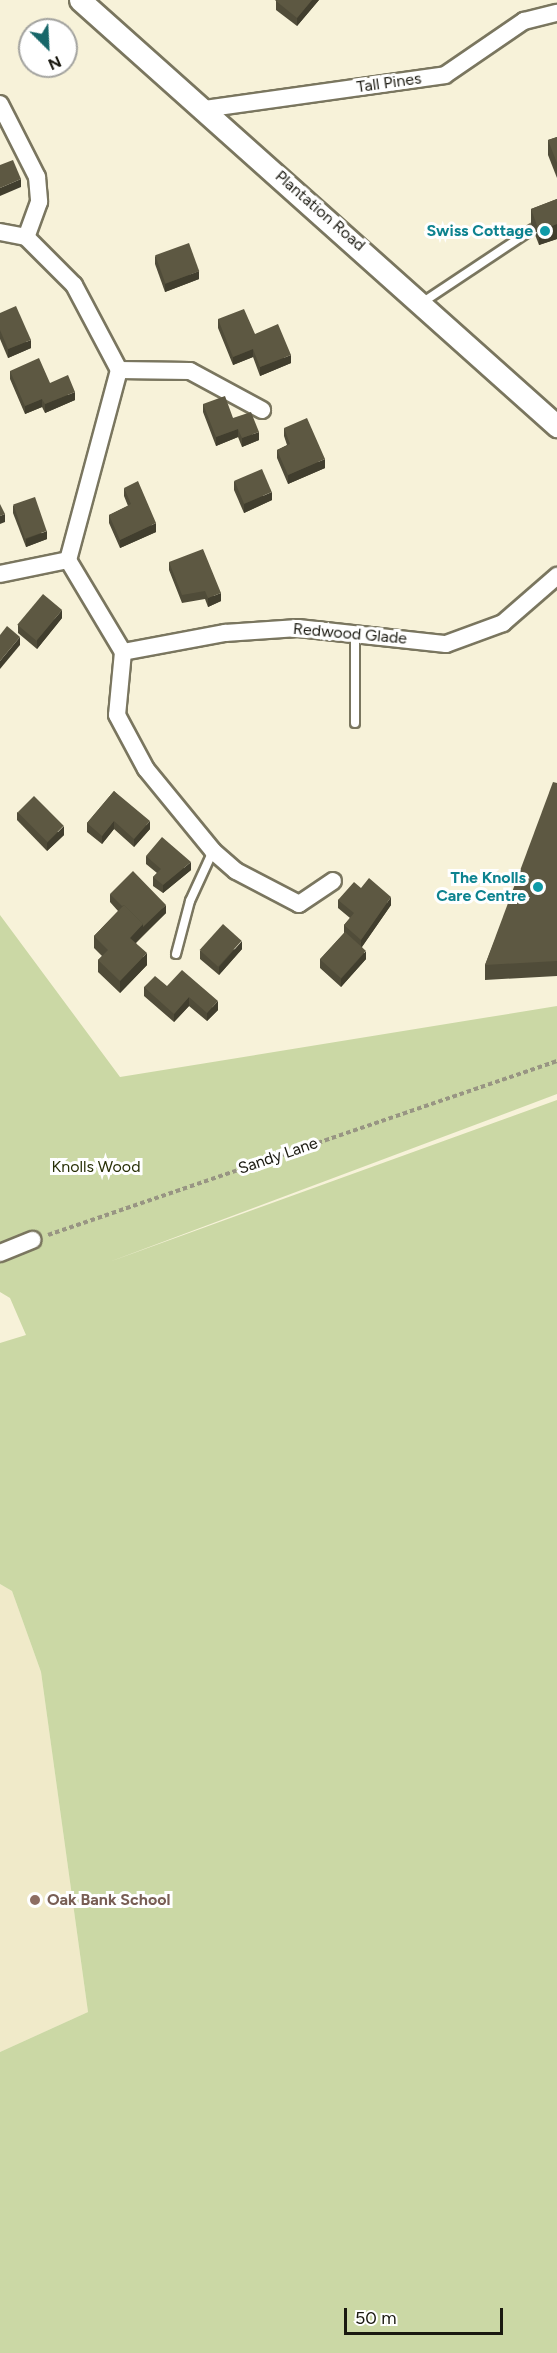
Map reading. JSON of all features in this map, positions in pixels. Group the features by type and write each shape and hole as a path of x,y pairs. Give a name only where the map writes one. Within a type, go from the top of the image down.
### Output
{"street":[{"name":"Plantation Road","path":"80,0 423,302 557,426"},
{"name":"Tall Pines","path":"204,109 445,75 524,21 557,13"},
{"path":"0,104 37,177 39,202 26,237"},
{"path":"0,232 26,237 74,285 119,370 69,560 123,652 117,715 146,769 213,851 236,871 299,904 333,881"},
{"path":"119,370 190,371 262,410"},
{"path":"0,574 69,560"},
{"name":"Redwood Glade","path":"123,652 225,633 354,631 446,644 503,623 557,576"},
{"path":"0,1253 33,1240"}],"lane":[{"path":"423,302 533,229"},
{"path":"354,631 355,723"},
{"path":"176,954 190,901 213,851"}],"path":[{"name":"Sandy Lane","path":"33,1240 557,1061"}],"shaded area":[{"name":"Oak Bank School","path":"0,1584 12,1591 41,1672 88,2012 0,2052"}],"green space":[{"name":"Knolls Wood","path":"0,915 120,1077 557,1006 557,1094 109,1262 557,1100 557,2353 0,2353 0,2052 88,2012 41,1672 12,1591 0,1584 0,1343 26,1335 10,1298 0,1292"}],"building":[{"path":"312,0 297,18 276,1"},
{"path":"557,137 557,163 548,140"},
{"path":"13,160 21,179 0,188 0,165"},
{"path":"557,199 557,224 539,231 531,209"},
{"path":"189,243 199,271 165,284 155,255"},
{"path":"16,306 31,340 8,349 0,330 0,313"},
{"path":"244,309 255,334 278,324 291,355 260,367 253,349 233,357 218,319"},
{"path":"39,358 50,383 68,375 75,392 45,404 42,399 25,406 10,371"},
{"path":"225,396 233,418 251,412 259,432 242,438 238,429 216,437 203,404"},
{"path":"307,418 325,459 288,475 277,450 290,444 284,428"},
{"path":"262,469 272,492 244,504 234,481"},
{"path":"138,481 156,523 120,540 109,515 131,504 124,488"},
{"path":"35,497 47,531 25,539 13,504"},
{"path":"0,504 5,514 0,516"},
{"path":"203,549 221,593 208,598 205,591 182,595 169,562"},
{"path":"43,594 62,610 36,641 17,625"},
{"path":"7,626 20,637 0,661 0,635"},
{"name":"The Knolls Care Centre","path":"553,782 557,783 557,961 485,965"},
{"path":"114,791 150,821 134,839 114,821 102,836 87,823"},
{"path":"34,796 64,826 47,842 18,812"},
{"path":"162,837 191,862 163,885 153,877 161,869 146,856"},
{"path":"133,871 166,905 143,927 143,924 124,905 122,906 110,894"},
{"path":"369,878 391,897 361,940 344,925 354,913 338,900 354,882 361,888"},
{"path":"124,905 143,924 130,938 147,953 120,981 98,960 108,950 94,936"},
{"path":"223,924 242,941 218,967 200,950"},
{"path":"345,932 366,951 341,978 320,959"},
{"path":"182,970 218,1001 207,1013 189,997 174,1014 144,987 155,976 167,986"}],"place":[{"name":"Swiss Cottage","path":"545,231"},
{"name":"The Knolls Care Centre","path":"538,887"},
{"name":"Oak Bank School","path":"35,1900"}]}
